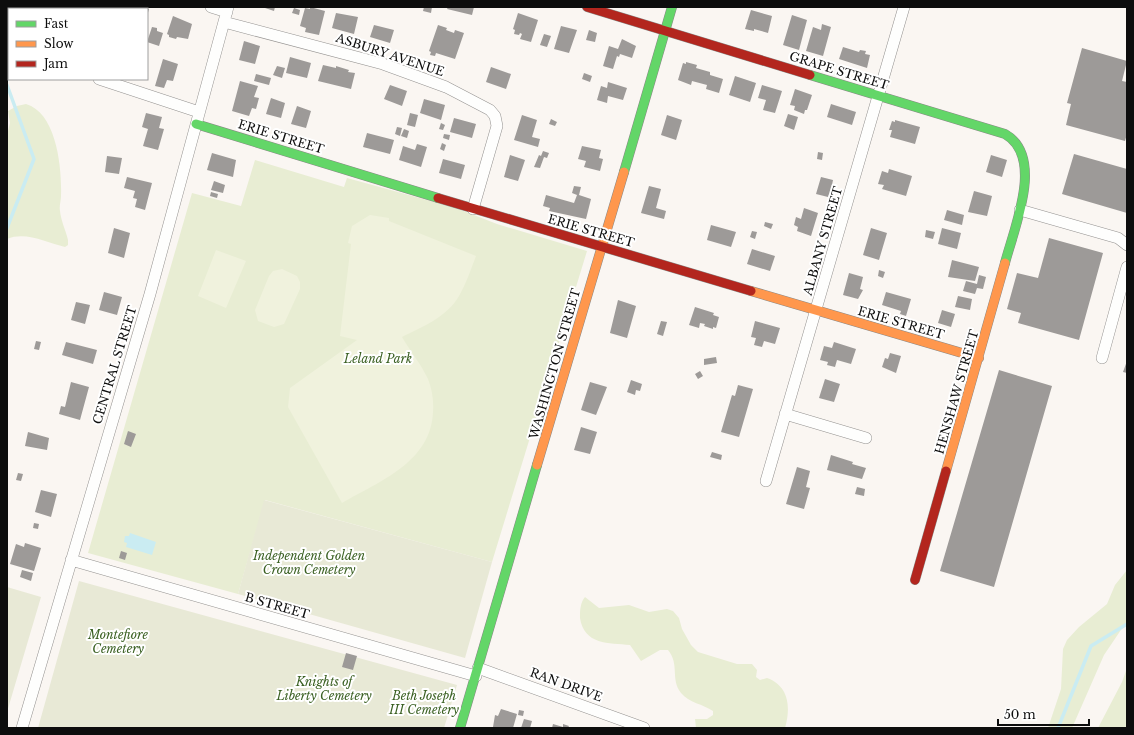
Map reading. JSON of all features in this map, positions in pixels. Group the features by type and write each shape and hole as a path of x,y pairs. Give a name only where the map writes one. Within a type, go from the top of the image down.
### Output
{"street":[{"name":"ASBURY AVENUE","path":"211,7 383,64 446,87 490,110 495,116 497,126 473,209"},
{"name":"GRAPE STREET","path":"587,7 665,32 1005,134 1014,139 1022,154 1024,192 1020,210"},
{"name":"WASHINGTON STREET","path":"460,728 603,246 672,7"},
{"name":"ALBANY STREET","path":"766,481 904,7"},
{"name":"CENTRAL STREET","path":"22,728 150,294 227,13"},
{"path":"102,80 199,112"},
{"name":"ERIE STREET","path":"196,124 473,209 603,246 979,358"},
{"path":"1020,210 1118,238 1127,245"},
{"name":"HENSHAW STREET","path":"915,580 1020,210"},
{"path":"1102,358 1127,267"},
{"path":"785,414 866,438"},
{"name":"B STREET","path":"71,560 477,672"},
{"name":"RAN DRIVE","path":"477,672 644,728"}],"green space":[{"path":"7,7 45,7 8,8 8,53"},
{"path":"26,104 36,109 45,118 56,143 59,157 61,185 61,218 68,240 68,245 65,247 36,238 22,236 7,239 7,135 10,123 8,111 17,106"},
{"name":"Leland Park","path":"255,160 344,187 347,178 456,208 497,224 587,251 492,562 265,500 238,594 88,553 192,193 241,206"},
{"path":"370,215 389,218 389,221 476,256 464,287 448,310 434,321 402,337 425,373 432,391 433,412 430,429 423,444 413,457 401,468 372,487 342,503 288,407 290,388 357,340 340,336 351,244 348,243 352,226"},
{"path":"216,250 246,261 226,308 198,296"},
{"path":"282,269 297,276 300,282 300,289 284,324 274,327 258,321 255,310 269,276 273,271"},
{"name":"Independent Golden Crown Cemetery","path":"264,500 492,562 465,658 238,594"},
{"path":"1127,570 1127,621 1104,655 1072,728 1048,728 1061,689 1063,649 1067,640 1079,627 1107,604 1115,585"},
{"path":"79,581 457,685 444,728 38,728"},
{"path":"7,587 41,597 7,712"},
{"path":"585,597 599,608 629,605 649,612 667,609 673,611 679,618 682,629 691,645 698,652 737,664 752,664 757,670 756,677 760,680 767,678 780,686 784,692 788,705 785,728 696,728 695,719 707,719 713,715 713,711 688,699 681,693 676,682 674,661 668,650 660,650 641,661 630,645 606,643 592,638 582,627 580,618 581,604"},
{"path":"1127,668 1127,728 1098,728 1122,682"}],"water":[{"path":"130,533 156,542 152,555 126,547 127,543 124,542 125,536 129,536"}],"building":[{"path":"144,7 146,8 120,8"},
{"path":"262,7 275,7 274,11"},
{"path":"310,7 325,11 319,35 305,32 306,28 300,26 305,8 310,9"},
{"path":"424,7 432,7 431,13 423,11"},
{"path":"448,7 474,7 472,15 447,9"},
{"path":"294,8 300,10 299,15 292,13"},
{"path":"751,10 772,16 768,33 754,29 754,31 745,29"},
{"path":"336,13 358,17 354,34 332,28"},
{"path":"518,13 538,20 531,42 520,39 522,34 520,33 519,35 514,34 515,30 513,29"},
{"path":"792,15 807,20 799,50 783,45"},
{"path":"173,16 192,24 188,39 177,37 176,39 169,37 167,34"},
{"path":"822,24 831,27 823,56 806,51 813,27 821,30"},
{"path":"374,25 394,30 390,43 370,37"},
{"path":"438,25 447,28 446,30 454,33 455,30 464,33 455,59 436,53 435,56 430,55 431,52 429,51"},
{"path":"561,26 577,30 569,53 554,49"},
{"path":"152,27 157,28 157,31 163,33 159,46 148,42"},
{"path":"589,30 597,33 595,42 586,40"},
{"path":"544,34 551,36 547,47 540,45"},
{"path":"622,39 636,46 632,58 620,54 619,57 617,56 613,69 603,66 609,46 618,49"},
{"path":"244,41 260,46 255,64 239,60"},
{"path":"843,47 859,52 860,50 866,51 865,54 870,55 867,68 839,59"},
{"path":"1082,48 1127,61 1122,81 1127,82 1127,134 1125,141 1066,125 1071,104 1067,103"},
{"path":"290,57 311,63 307,78 286,73"},
{"path":"163,59 178,64 173,81 167,80 164,88 155,86"},
{"path":"686,62 697,65 696,68 710,72 710,75 723,79 719,93 706,89 707,85 692,81 691,85 678,80 683,63 686,64"},
{"path":"323,65 336,68 336,66 349,70 348,72 355,73 351,89 318,81"},
{"path":"277,66 285,68 282,78 273,75"},
{"path":"491,67 511,74 506,89 486,82"},
{"path":"584,73 592,76 590,82 582,79"},
{"path":"256,74 271,78 269,85 254,81"},
{"path":"735,76 756,83 750,102 729,95"},
{"path":"240,81 258,86 254,97 259,98 256,109 252,108 249,116 232,111"},
{"path":"608,82 627,88 623,100 608,96 607,103 597,100 601,86 607,88"},
{"path":"390,85 407,91 402,106 384,99"},
{"path":"762,85 782,91 775,113 763,110 766,100 758,98"},
{"path":"795,89 812,95 807,110 805,110 804,114 794,110 795,106 790,105"},
{"path":"271,98 285,103 281,118 266,114"},
{"path":"424,99 445,105 441,120 420,113"},
{"path":"831,104 856,112 852,125 827,117"},
{"path":"297,106 311,111 306,128 291,124"},
{"path":"146,113 162,117 159,128 164,129 158,150 143,146 148,129 142,127"},
{"path":"410,113 418,115 415,127 407,125"},
{"path":"788,114 798,117 794,130 784,126"},
{"path":"522,115 537,120 532,137 540,139 538,147 514,140"},
{"path":"667,115 682,120 676,140 661,135"},
{"path":"454,118 476,124 472,138 450,132"},
{"path":"551,119 557,122 555,126 549,124"},
{"path":"895,120 920,127 915,144 890,137 892,130 889,130 892,121 895,122"},
{"path":"441,123 445,125 443,130 439,129"},
{"path":"397,127 402,128 400,136 395,134"},
{"path":"404,129 409,131 407,138 401,136"},
{"path":"367,133 394,140 390,154 363,147"},
{"path":"444,134 450,135 449,140 443,138"},
{"path":"442,143 446,145 444,151 440,149"},
{"path":"417,144 427,147 421,167 399,160 403,146 415,150"},
{"path":"582,146 601,150 599,158 603,159 600,171 584,167 586,161 578,159"},
{"path":"543,151 549,153 547,158 544,157 540,168 534,167 539,155 541,156"},
{"path":"818,152 823,153 822,160 817,159"},
{"path":"212,153 236,160 233,177 207,170"},
{"path":"1074,154 1127,169 1127,213 1062,194"},
{"path":"510,155 525,160 518,181 504,177"},
{"path":"991,155 1007,160 1002,177 986,172"},
{"path":"107,156 122,158 119,174 105,172"},
{"path":"443,159 465,165 461,179 439,173"},
{"path":"889,169 912,176 906,196 882,189 884,185 878,184 882,171 888,173"},
{"path":"127,177 152,183 145,210 135,207 137,199 133,198 135,191 124,188"},
{"path":"821,177 833,180 832,185 834,185 834,188 832,198 816,194"},
{"path":"214,181 225,185 223,193 211,190"},
{"path":"574,186 581,187 579,195 591,199 586,219 549,211 550,208 543,206 546,195 574,203 577,195 572,193"},
{"path":"649,186 661,189 656,208 666,211 664,219 641,213"},
{"path":"974,191 992,196 987,216 968,212"},
{"path":"211,192 218,194 217,198 210,196"},
{"path":"804,208 818,213 811,236 797,231 798,227 794,225 796,217 801,219"},
{"path":"947,210 964,215 962,225 944,220"},
{"path":"765,222 773,224 771,229 764,226"},
{"path":"711,225 736,232 731,247 707,240"},
{"path":"114,228 130,233 124,258 108,253"},
{"path":"871,228 887,233 879,260 863,255"},
{"path":"942,228 961,233 957,249 938,244"},
{"path":"926,230 935,232 933,239 925,237"},
{"path":"752,231 757,232 755,239 750,237"},
{"path":"1049,238 1103,253 1079,340 1018,323 1021,313 1007,309 1017,273 1038,278"},
{"path":"752,249 775,256 770,271 747,264"},
{"path":"952,260 979,267 975,281 948,277"},
{"path":"879,270 885,272 883,278 878,276"},
{"path":"849,273 863,277 860,289 863,290 858,299 843,295"},
{"path":"979,275 986,277 983,289 977,288 975,294 963,291 966,281 977,284"},
{"path":"104,292 122,297 117,315 99,310"},
{"path":"886,292 911,299 906,316 900,314 901,311 882,305"},
{"path":"958,296 972,299 970,310 955,307"},
{"path":"618,300 636,306 627,338 610,333"},
{"path":"76,302 90,305 85,324 71,320"},
{"path":"695,307 714,313 713,315 719,317 716,328 713,327 713,329 700,323 699,328 689,325"},
{"path":"942,310 955,314 951,327 938,323"},
{"path":"661,321 667,322 663,336 657,334"},
{"path":"755,321 780,328 775,344 764,341 762,347 754,345 756,338 751,337"},
{"path":"36,341 41,342 39,350 34,349"},
{"path":"66,342 97,350 93,364 62,355"},
{"path":"834,342 856,349 851,364 837,360 835,367 827,365 828,362 820,360 824,346 832,348"},
{"path":"890,353 901,356 896,373 882,367 885,358 888,359"},
{"path":"716,357 717,363 704,365 704,359"},
{"path":"1127,361 1127,373 1123,372"},
{"path":"999,370 1052,386 994,587 940,571"},
{"path":"700,371 703,376 698,379 695,374"},
{"path":"825,379 840,384 834,402 819,398"},
{"path":"631,380 642,384 640,391 636,390 635,395 627,392"},
{"path":"71,382 89,387 80,420 59,414 61,406 65,407"},
{"path":"590,382 607,387 596,415 581,410"},
{"path":"738,385 753,389 739,437 721,432 732,395 735,396"},
{"path":"581,427 597,432 590,454 574,450"},
{"path":"128,431 136,434 131,447 124,444"},
{"path":"28,432 49,438 47,450 25,446"},
{"path":"712,452 722,455 721,460 710,457"},
{"path":"831,455 866,468 862,479 827,470"},
{"path":"797,467 810,471 806,487 810,488 804,509 786,504"},
{"path":"18,473 23,474 21,481 16,480"},
{"path":"857,487 865,489 864,496 855,494"},
{"path":"41,490 57,494 51,517 35,512"},
{"path":"34,523 39,524 38,529 33,528"},
{"path":"25,543 41,548 34,571 10,564 16,544 24,547"},
{"path":"121,551 127,553 125,560 119,558"},
{"path":"22,570 33,573 31,581 20,577"},
{"path":"346,653 357,656 353,670 342,667"},
{"path":"501,709 517,714 513,728 493,727 495,715 498,716"},
{"path":"519,710 524,711 523,716 518,715"},
{"path":"524,719 532,721 530,728 521,728"},
{"path":"553,724 563,727 563,724 569,726 568,728 552,728"}],"waterway":[{"path":"7,80 8,76"},
{"path":"7,85 34,159 7,228"},
{"path":"1058,728 1091,646 1127,624"}],"traffic: fast":[{"path":"624,172 672,7"},
{"path":"810,75 1005,134 1017,145 1023,159 1025,176 1020,213 1005,263"},
{"path":"196,124 438,198"},
{"path":"460,728 537,465"}],"traffic: slow":[{"path":"537,465 624,172"},
{"path":"946,471 1005,263"},
{"path":"751,291 979,358"}],"traffic: jam":[{"path":"587,7 810,75"},
{"path":"438,198 751,291"},
{"path":"915,580 946,471"}],"park label":[{"name":"Montefiore Cemetery","path":"118,642"},
{"name":"Knights of Liberty Cemetery","path":"324,689"},
{"name":"Beth Joseph III Cemetery","path":"424,703"}]}
